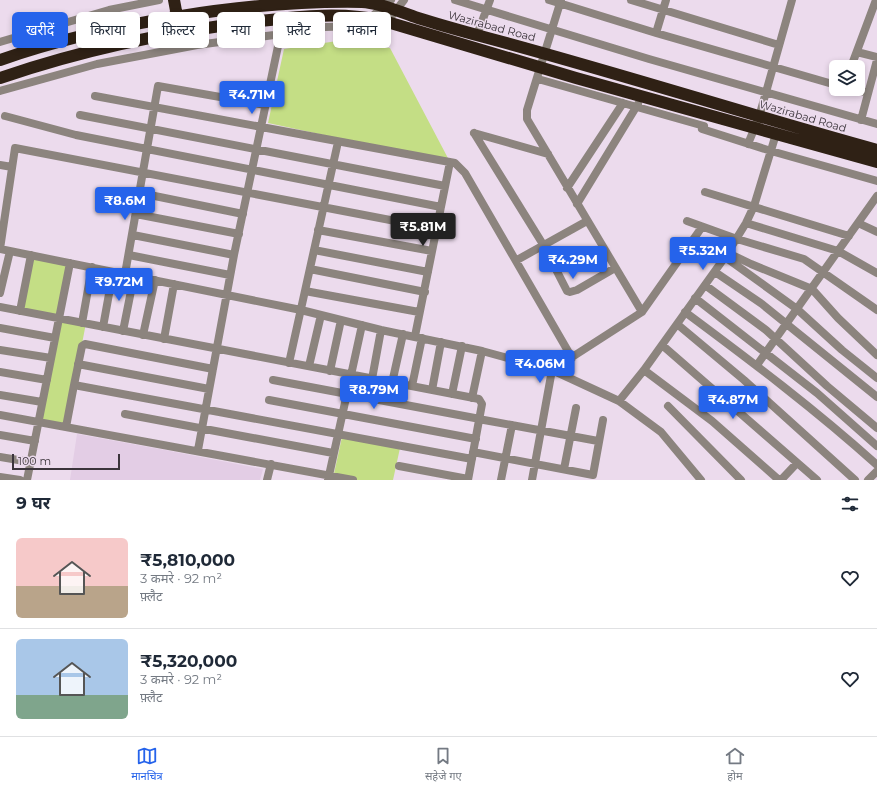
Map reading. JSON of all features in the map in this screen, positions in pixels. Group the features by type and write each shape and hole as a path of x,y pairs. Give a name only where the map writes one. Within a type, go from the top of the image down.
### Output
{"highway":[{"path":"174,0 176,12"},
{"name":"Wazirabad Road","path":"205,12 255,5 301,3 364,2 390,6 477,35 877,150"},
{"path":"298,12 301,3"},
{"name":"Wazirabad Road","path":"0,60 29,50 106,30 148,22"},
{"path":"0,78 34,66 105,48 192,29 273,23"},
{"path":"391,23 539,74 639,102 754,128 877,162"}],"street":[{"path":"0,42 109,10 159,0"},
{"path":"380,12 404,0"},
{"path":"455,0 551,30 877,124"},
{"path":"477,35 490,0"},
{"path":"549,0 561,2 656,33 772,68 829,83"},
{"path":"631,0 779,45"},
{"path":"656,33 666,0"},
{"path":"748,144 759,116 792,0"},
{"path":"854,60 876,0"},
{"path":"561,2 527,110 527,119 642,312"},
{"path":"0,91 97,64 197,45 273,35"},
{"path":"198,450 226,295 277,48"},
{"path":"857,52 877,57"},
{"path":"861,120 877,60"},
{"path":"539,74 623,103 639,102 704,126 702,128 748,144 877,181"},
{"path":"125,274 158,86 265,105"},
{"path":"95,96 155,109 450,162 460,167 517,260 572,358"},
{"path":"577,204 639,102"},
{"path":"567,188 623,103"},
{"path":"80,115 256,151 445,186"},
{"path":"5,116 76,135 147,150 441,207"},
{"path":"548,154 474,133 544,246 567,290 570,292 577,290 616,268"},
{"path":"618,401 644,370 737,239 754,206 776,134"},
{"path":"289,363 338,142"},
{"path":"437,229 247,194 143,172 15,148 9,188 3,208 0,249 301,310 381,330 462,346 552,370 618,401 661,432 701,480"},
{"path":"412,386 420,312 450,162"},
{"path":"0,165 12,167"},
{"path":"0,186 9,188"},
{"path":"705,192 849,236"},
{"path":"140,193 243,214"},
{"path":"756,365 812,289 877,196"},
{"path":"136,214 239,234"},
{"path":"517,260 587,221"},
{"path":"687,221 737,239 804,259 877,310"},
{"path":"746,223 838,251 877,273"},
{"path":"858,223 877,232"},
{"path":"532,480 552,370 642,312 679,262 702,227"},
{"path":"318,230 432,251"},
{"path":"132,235 234,255"},
{"path":"314,250 428,272"},
{"path":"0,293 10,251"},
{"path":"20,311 31,255"},
{"path":"129,255 230,275"},
{"path":"727,255 812,289 838,318 877,355"},
{"path":"727,255 796,309 842,350 877,378"},
{"path":"27,480 70,263"},
{"path":"82,323 92,267"},
{"path":"310,269 425,292"},
{"path":"103,327 113,272"},
{"path":"715,272 762,304 877,397"},
{"path":"123,331 134,276"},
{"path":"143,335 155,280"},
{"path":"164,339 174,284"},
{"path":"705,285 776,338 827,386 877,428"},
{"path":"305,291 420,312"},
{"path":"695,298 817,393 877,446"},
{"path":"0,307 216,350 330,370 482,401 482,420 476,439 468,480 399,466"},
{"path":"685,312 829,422 877,465"},
{"path":"309,366 321,315"},
{"path":"330,370 341,320"},
{"path":"677,324 744,380 855,480"},
{"path":"328,478 362,325"},
{"path":"0,328 55,338"},
{"path":"372,379 381,330"},
{"path":"392,383 402,334"},
{"path":"432,390 441,342"},
{"path":"66,427 82,346 85,344 213,369"},
{"path":"662,345 817,480"},
{"path":"452,394 462,346"},
{"path":"0,350 51,358"},
{"path":"472,398 482,351"},
{"path":"78,364 209,389"},
{"path":"644,370 712,421 780,480 797,463"},
{"path":"0,372 47,380"},
{"path":"273,380 598,441"},
{"path":"74,385 206,408 338,435 473,456 506,458 593,475 603,420"},
{"path":"0,394 42,402"},
{"path":"269,400 476,439"},
{"path":"668,406 741,480"},
{"path":"564,469 576,408"},
{"path":"125,414 334,453"},
{"path":"0,415 271,464 328,478 353,480"},
{"path":"501,480 512,425"},
{"path":"0,435 35,441"},
{"path":"0,457 30,462"},
{"path":"267,480 271,464"},
{"path":"868,480 877,472"},
{"path":"0,477 20,480"}],"shaded area":[{"path":"77,434 263,469 260,480 70,480"}],"green space":[{"path":"333,42 333,48 390,48 450,162 268,123 284,49 325,48 325,43"},
{"path":"31,255 70,263 59,318 20,311"},
{"path":"59,318 86,323 66,427 38,421"},
{"path":"342,437 400,448 393,480 345,480 333,478"}]}
